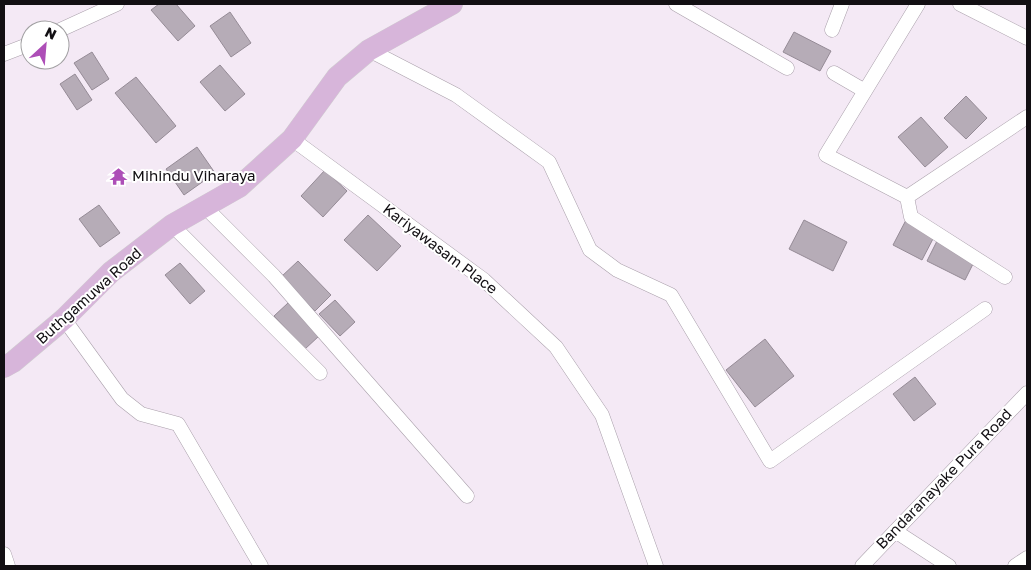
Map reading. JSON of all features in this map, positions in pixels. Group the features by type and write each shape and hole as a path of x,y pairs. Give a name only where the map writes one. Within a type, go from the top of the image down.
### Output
{"main road":[{"name":"Buthgamuwa Road","path":"4,367 13,362 64,319 111,272 172,225 239,187 292,139 337,77 369,50 452,4"}],"street":[{"path":"70,25 117,4"},
{"path":"676,4 787,68"},
{"path":"832,30 842,4"},
{"path":"907,196 826,155 918,4"},
{"path":"960,4 1027,38"},
{"path":"4,54 20,48"},
{"path":"369,50 456,95 550,162 590,250 617,270 671,295 770,461 985,309"},
{"path":"834,73 865,91"},
{"path":"907,196 1027,117"},
{"name":"Kariyawasam Place","path":"292,139 484,280 556,347 602,415 656,566"},
{"path":"907,196 911,217 1005,277"},
{"path":"205,207 274,276 467,496"},
{"path":"172,225 320,373"},
{"path":"64,319 122,399 141,414 178,424 261,566"},
{"name":"Bandaranayake Pura Road","path":"862,566 1027,393"},
{"path":"895,531 949,566"},
{"path":"4,554 8,566"},
{"path":"1015,566 1027,558"}],"building":[{"path":"159,4 176,4 195,26 178,41 151,10"},
{"path":"230,12 251,43 231,57 210,26"},
{"path":"794,32 831,51 820,71 783,52"},
{"path":"92,52 109,79 92,90 74,63"},
{"path":"220,65 245,94 225,111 200,82"},
{"path":"75,74 92,100 77,110 60,84"},
{"path":"136,77 176,126 156,143 115,93"},
{"path":"966,96 987,118 966,139 944,118"},
{"path":"921,117 948,147 925,167 898,137"},
{"path":"197,147 215,173 184,195 166,169"},
{"path":"325,170 347,191 323,217 301,196"},
{"path":"99,205 120,233 100,247 79,219"},
{"path":"368,215 401,246 377,271 344,240"},
{"path":"804,220 847,242 833,271 789,249"},
{"path":"906,220 935,235 922,260 893,245"},
{"path":"939,237 977,256 965,280 927,261"},
{"path":"298,261 331,295 315,311 281,277"},
{"path":"180,263 205,291 190,304 165,275"},
{"path":"335,300 355,322 340,336 319,314"},
{"path":"288,303 319,336 305,349 274,316"},
{"path":"765,339 794,376 755,407 726,370"},
{"path":"915,377 936,404 914,421 893,394"}],"place":[{"name":"Mihindu Viharaya","path":"118,176"}]}
